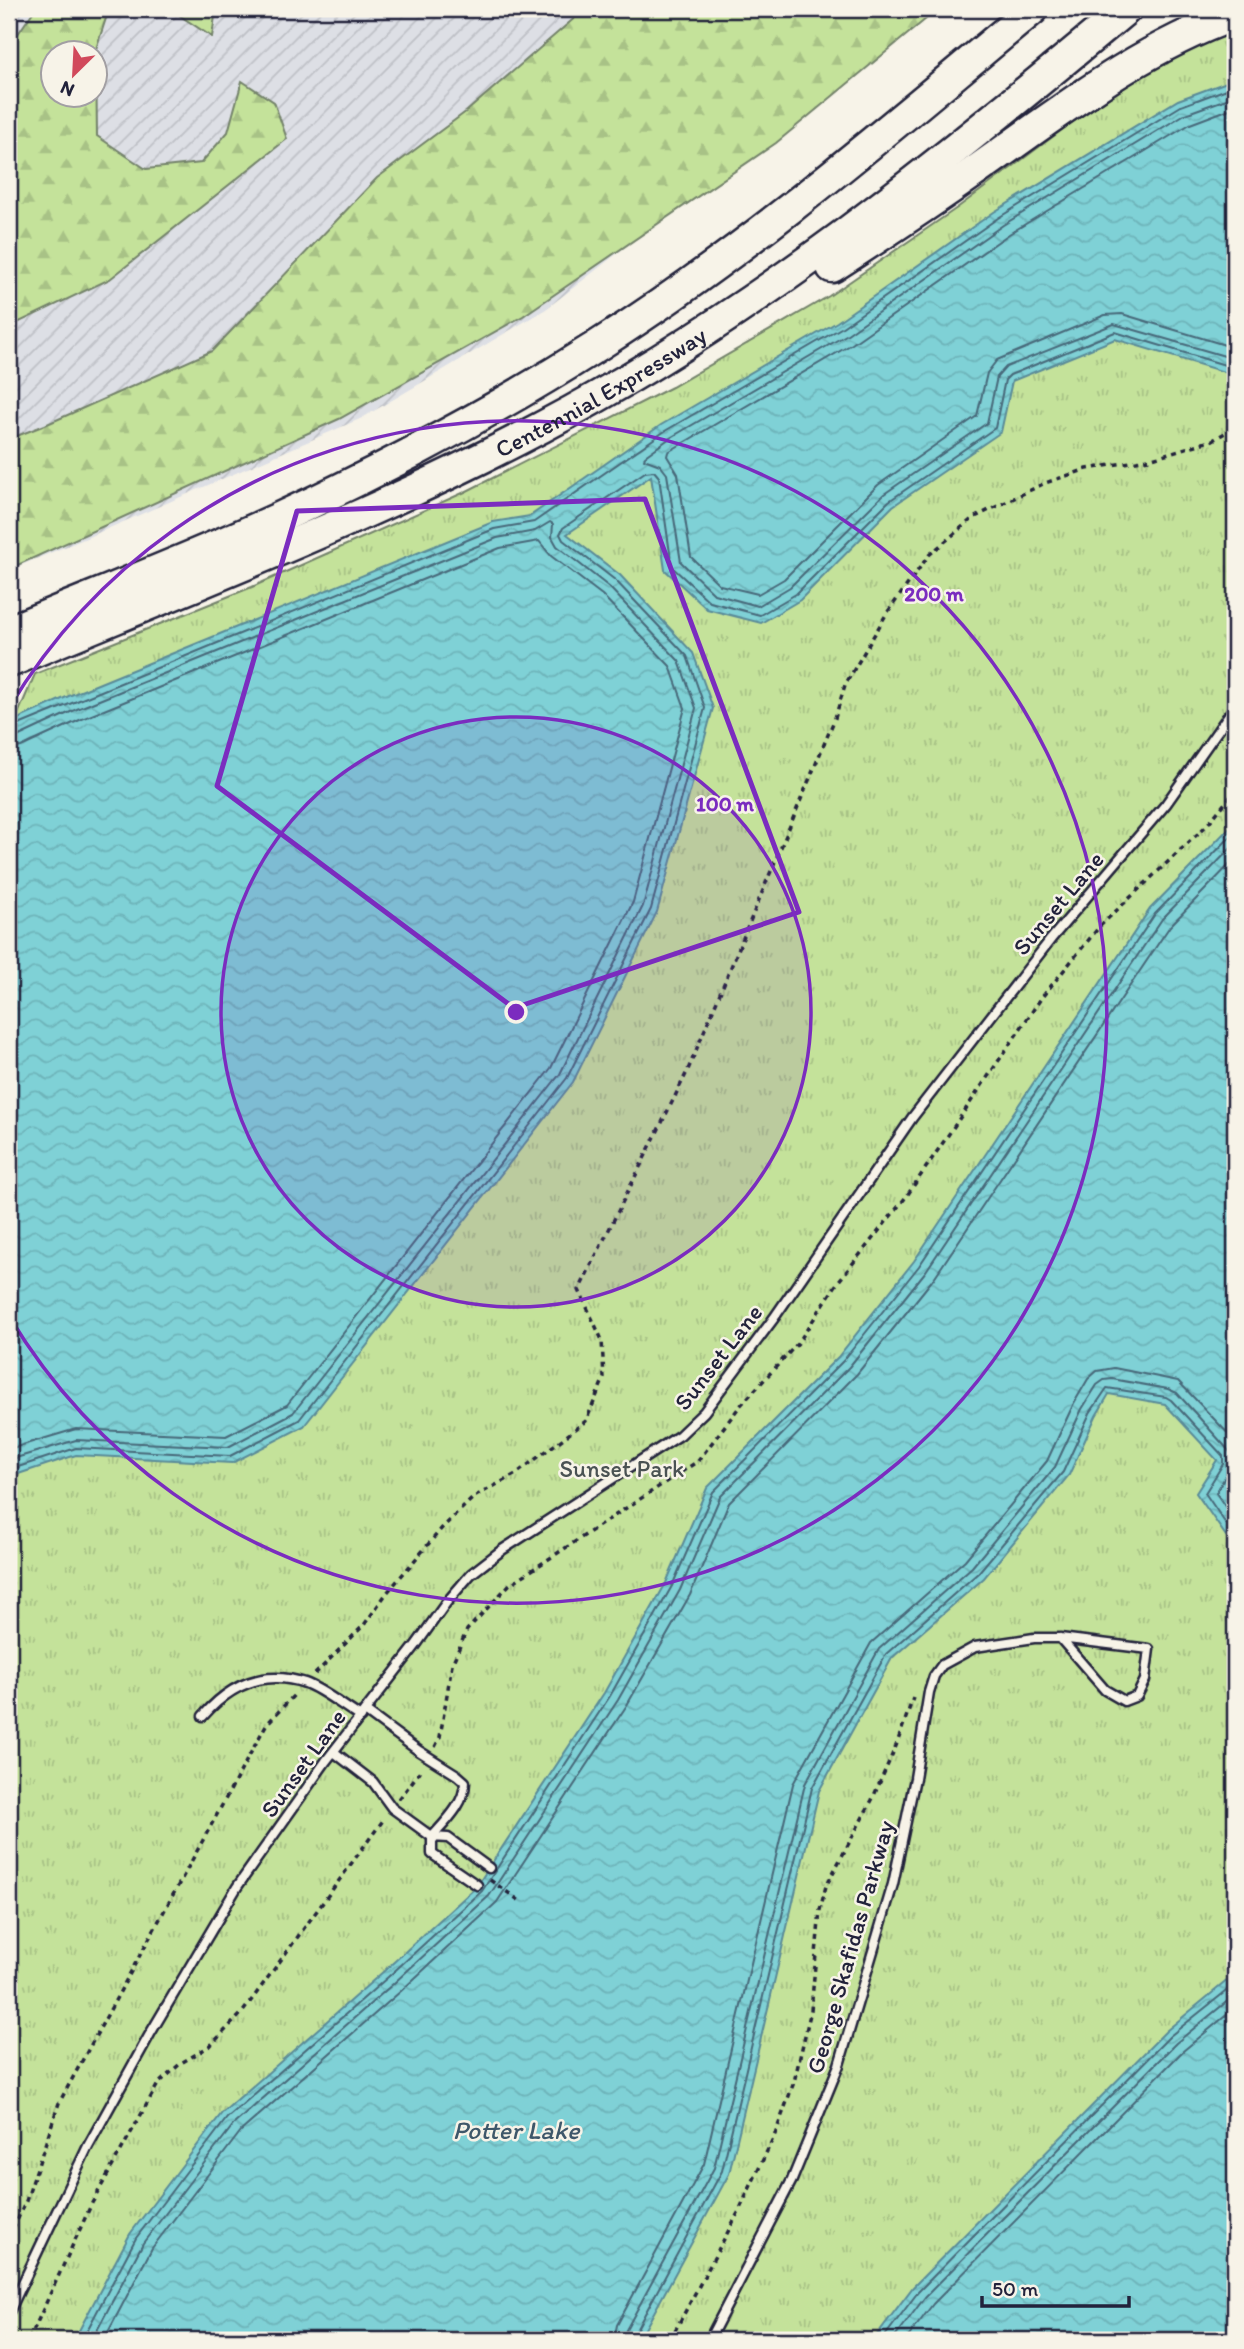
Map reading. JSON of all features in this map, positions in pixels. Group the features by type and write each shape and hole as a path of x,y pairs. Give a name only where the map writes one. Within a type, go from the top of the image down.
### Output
{"highway":[{"path":"937,89 1014,9"},
{"name":"Centennial Expressway","path":"9,631 277,519 441,438 534,385 655,308 714,266 829,178 1033,9"},
{"name":"Centennial Expressway","path":"9,662 348,520 543,427 749,302 848,233 1126,9"},
{"path":"667,354 815,278 941,195 1114,74 1172,41 1235,15"}],"lane":[{"name":"Sunset Lane","path":"9,2310 88,2146 150,2034 237,1887 446,1602 471,1574 543,1523 680,1435 704,1412 774,1318 912,1118 1051,939 1166,804 1235,706"},
{"path":"934,1676 942,1665 975,1647 1034,1637 1060,1638 1149,1649 1145,1680 1138,1696 1124,1701 1105,1690 1060,1638"},
{"name":"George Skafidas Parkway","path":"709,2340 792,2180 839,2065 893,1884 934,1676"},
{"path":"203,1716 216,1701 246,1682 270,1678 306,1683 363,1714 465,1782 465,1792 455,1809 432,1837 432,1854 477,1885"},
{"path":"334,1752 373,1782 393,1808 432,1837 448,1838 489,1868"}],"path":[{"path":"9,2238 26,2201 59,2103 266,1725 364,1625 386,1594 442,1528 474,1497 516,1474 586,1421 604,1378 602,1340 579,1290 687,1072 835,718 845,685 887,613 929,555 973,518 1045,483 1087,469 1149,460 1213,440 1235,427"},
{"path":"29,2340 92,2203 158,2084 181,2063 210,2046 242,2013 430,1758 440,1737 452,1664 467,1630 509,1585 698,1461 740,1406 798,1343 838,1282 906,1197 1042,997 1100,926 1206,826 1235,791"},
{"path":"670,2340 743,2203 776,2132 794,2082 811,2010 820,1910 826,1886 872,1800 916,1691 934,1676"},
{"path":"502,1889 520,1901"}],"highlighted area":[{"path":"645,499 799,912 514,1008 217,786 297,511"}],"shaded area":[{"path":"9,9 931,9 546,309 362,418 9,570"}],"green space":[{"path":"35,9 109,9 100,38 38,38 38,108 97,108 97,136 146,169 201,163 228,132 242,81 274,102 287,139 110,279 9,327 9,47"},
{"path":"170,9 216,9 212,37"},
{"path":"585,9 938,9 776,143 523,316 339,419 9,569 9,439 212,351 377,178 467,111"},
{"name":"Sunset Park","path":"1235,33 1235,2200 1089,2340 9,2340 9,735 35,674 252,587 465,492 672,387 829,296 1137,79 1198,44"}],"water":[{"path":"1235,79 1234,375 1115,339 1012,381 1001,432 893,506 800,600 761,623 707,609 665,570 651,476 567,534 620,575 693,653 713,708 657,912 573,1082 304,1426 232,1463 76,1455 9,1477 9,723 493,522 530,516 661,425 837,322 994,212 1178,100"},
{"name":"Potter Lake","path":"1235,822 1235,1529 1226,1536 1196,1493 1217,1460 1165,1404 1109,1394 1069,1475 984,1578 892,1658 819,1791 729,2174 639,2340 74,2340 130,2234 222,2113 476,1887 604,1693 666,1583 707,1488 838,1357 914,1261 1150,909"},
{"path":"1235,1974 1235,2340 873,2340 913,2287 1166,2031"}]}
